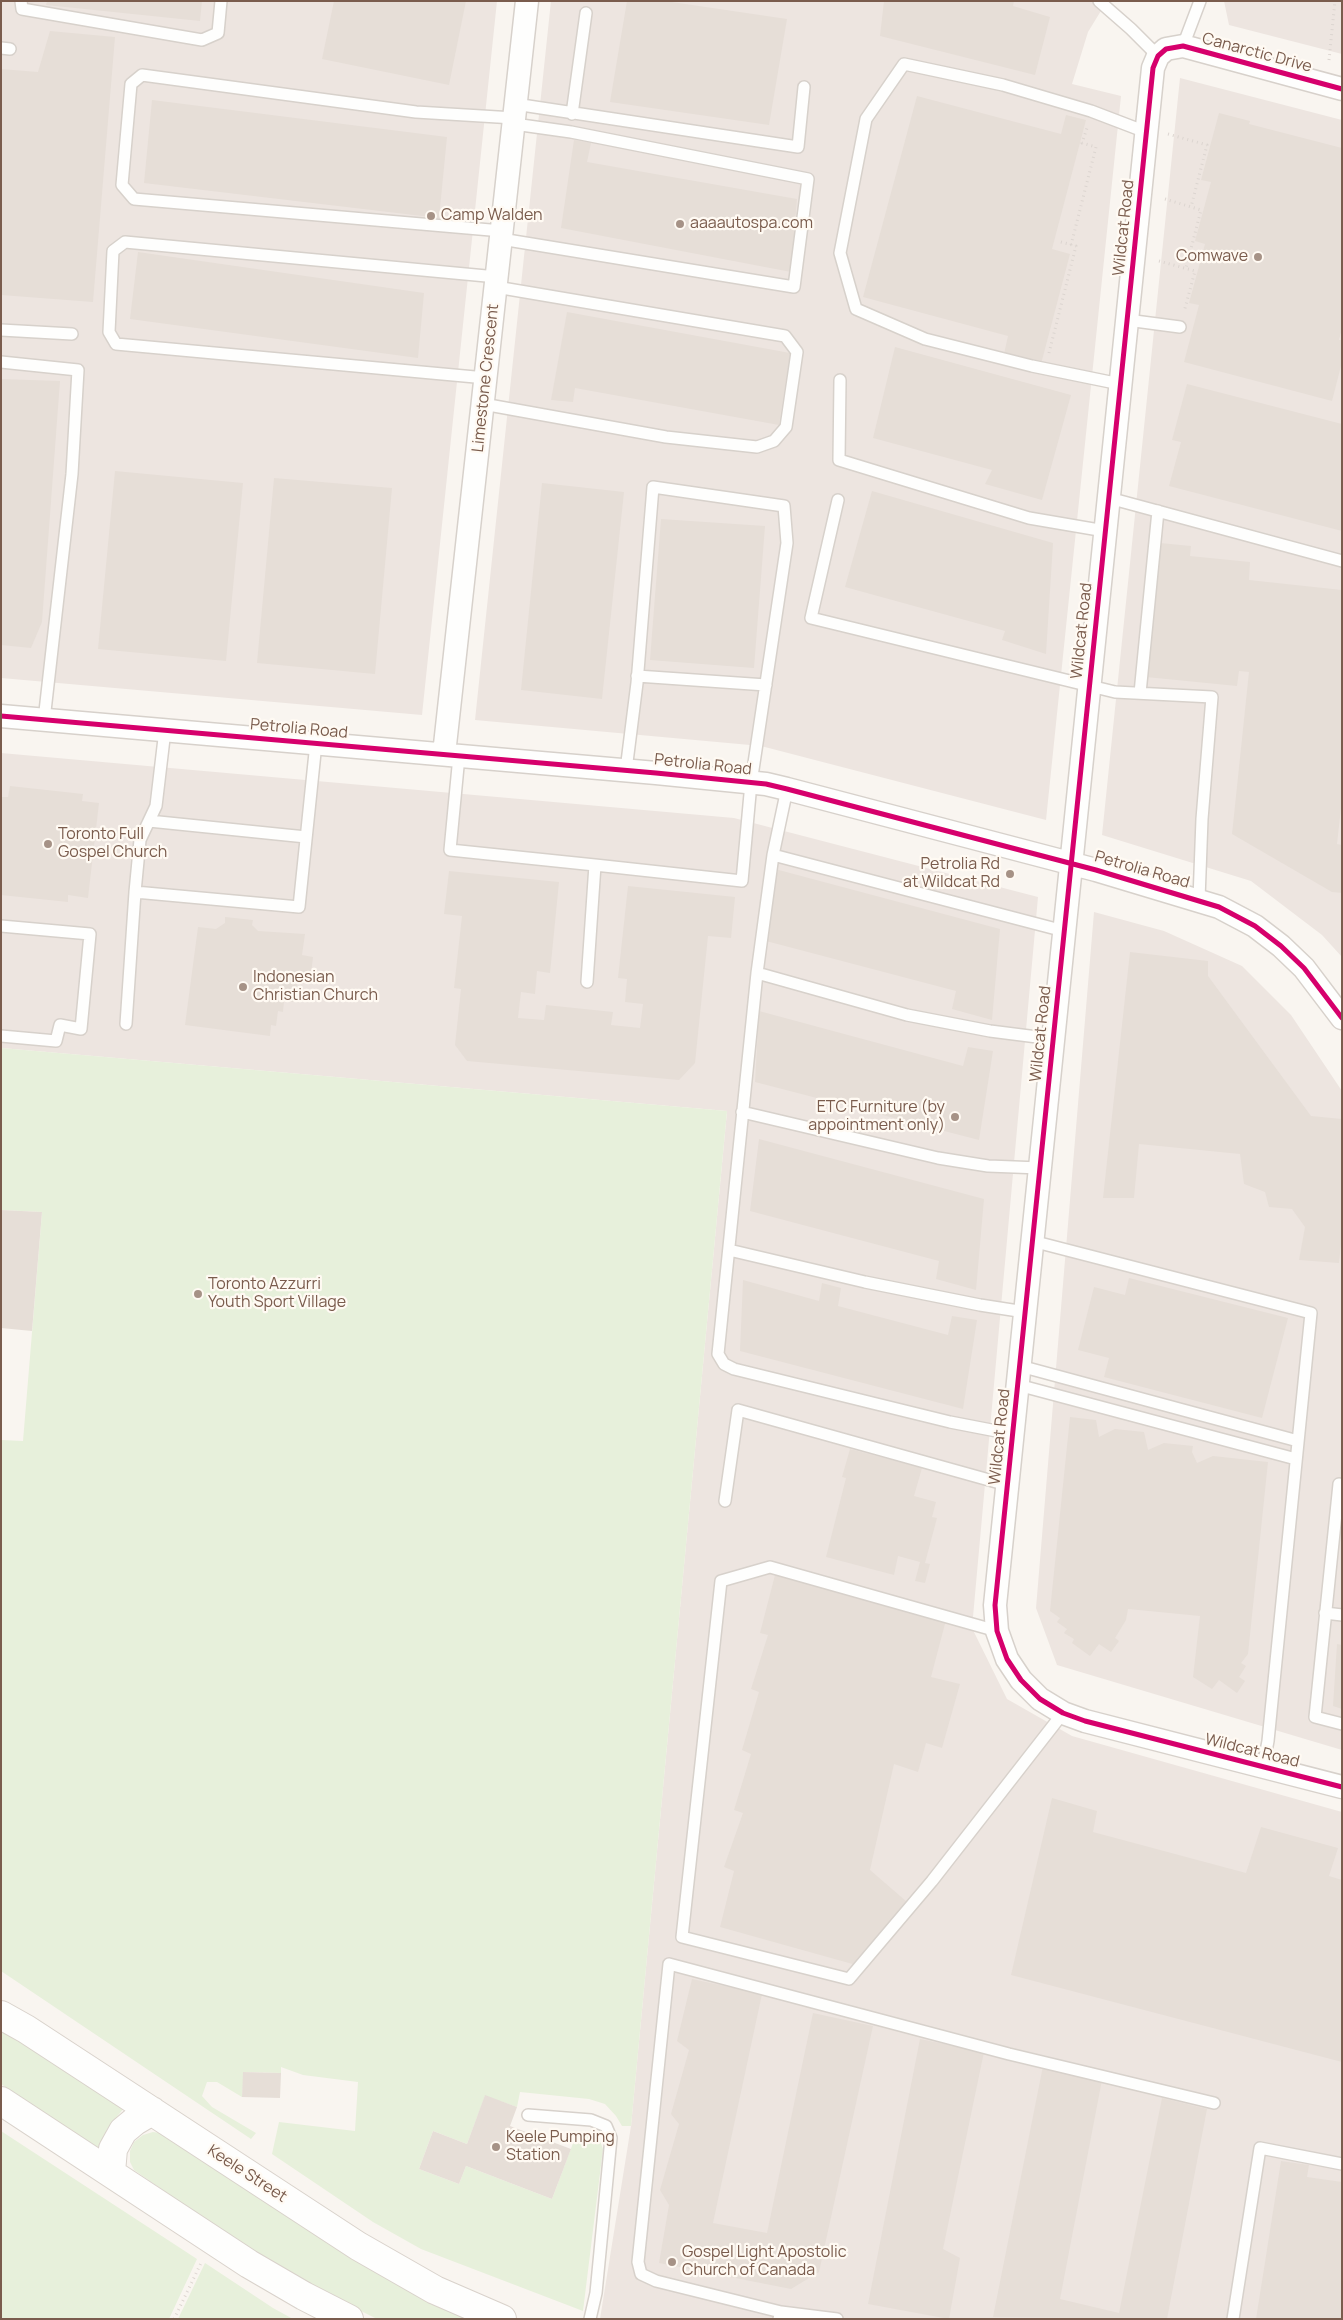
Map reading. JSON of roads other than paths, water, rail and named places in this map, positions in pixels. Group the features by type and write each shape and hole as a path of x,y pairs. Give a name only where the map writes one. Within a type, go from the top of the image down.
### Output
{"main road":[{"name":"Keele Street","path":"1,2015 358,2246 435,2290 502,2319"},
{"path":"1,2101 249,2264 304,2296 349,2319"},
{"path":"111,2172 113,2149 122,2132 135,2121 152,2111"}],"street":[{"name":"Limestone Crescent","path":"451,755 483,404 527,1"},
{"name":"Canarctic Drive","path":"1169,51 1342,89"},
{"name":"Wildcat Road","path":"1169,51 1153,68 1146,132 995,1605 997,1631 1007,1659 1021,1680 1040,1699 1063,1713 1086,1721 1342,1787"},
{"name":"Petrolia Road","path":"1,716 626,770 751,783 787,789 1071,863 1199,899 1236,915 1281,946 1304,968 1341,1016"}],"lane":[{"path":"20,1 22,9 202,40 218,33 221,1"},
{"path":"1099,1 1131,29 1169,51 1200,1"},
{"path":"572,114 586,13"},
{"path":"1120,384 925,339 856,309 840,253 866,119 904,64 1003,85 1091,111 1146,132"},
{"path":"514,115 571,132 684,156 808,179 794,287 501,235 134,199 122,185 130,84 142,75 416,112 514,115 572,114 798,147 804,87"},
{"path":"483,404 666,437 757,447 774,441 786,427 797,352 785,336 496,282 126,242 113,251 108,332 116,344 486,378"},
{"path":"1127,320 1180,327"},
{"path":"1,330 72,334"},
{"path":"1,362 78,370 72,474 44,720"},
{"path":"840,380 839,460 1029,518 1105,530"},
{"path":"451,755 450,850 742,881 751,783 787,542 784,506 653,487 638,676 626,770"},
{"path":"1109,498 1342,561"},
{"path":"838,500 811,618 1115,692 1212,698 1202,819 1199,899"},
{"path":"1140,693 1158,511"},
{"path":"638,676 766,685"},
{"path":"126,1024 140,840 156,806 165,730"},
{"path":"135,892 299,907 316,743"},
{"path":"787,789 773,855 756,973 718,1354 724,1364 734,1369 838,1396 950,1422 1012,1434"},
{"path":"149,821 306,836"},
{"path":"773,855 1064,931"},
{"path":"586,982 595,865"},
{"path":"1,926 90,934 81,1029 60,1025 56,1041 1,1036"},
{"path":"756,973 907,1016 990,1031 1053,1039"},
{"path":"742,1112 938,1158 988,1166 1040,1168"},
{"path":"1032,1241 1311,1313 1268,1741 1263,1767"},
{"path":"729,1250 865,1282 1025,1312"},
{"path":"1019,1376 1298,1441"},
{"path":"1019,1376 1296,1459"},
{"path":"725,1501 738,1410 1007,1485"},
{"path":"1342,1485 1338,1484 1315,1717 1342,1724"},
{"path":"997,1631 770,1567 721,1581 682,1937 849,1979 932,1881 1063,1713"},
{"path":"1326,1613 1342,1615"},
{"path":"837,2319 780,2316 656,2281 641,2274 638,2262 669,1964 1009,2054 1214,2104"},
{"path":"528,2116 591,2120 606,2126 611,2138 596,2293 590,2319"},
{"path":"1234,2319 1260,2148 1342,2164"}],"place":[{"name":"Camp Walden","path":"431,216"},
{"name":"aaaautospa.com","path":"680,224"},
{"name":"Comwave","path":"1258,257"},
{"name":"Toronto Full Gospel Church","path":"48,844"},
{"name":"Petrolia Rd at Wildcat Rd","path":"1010,874"},
{"name":"Indonesian Christian Church","path":"243,987"},
{"name":"ETC Furniture (by appointment only)","path":"955,1117"},
{"name":"Toronto Azzurri Youth Sport Village","path":"198,1294"},
{"name":"Keele Pumping Station","path":"496,2147"},
{"name":"Gospel Light Apostolic Church of Canada","path":"672,2262"}]}
